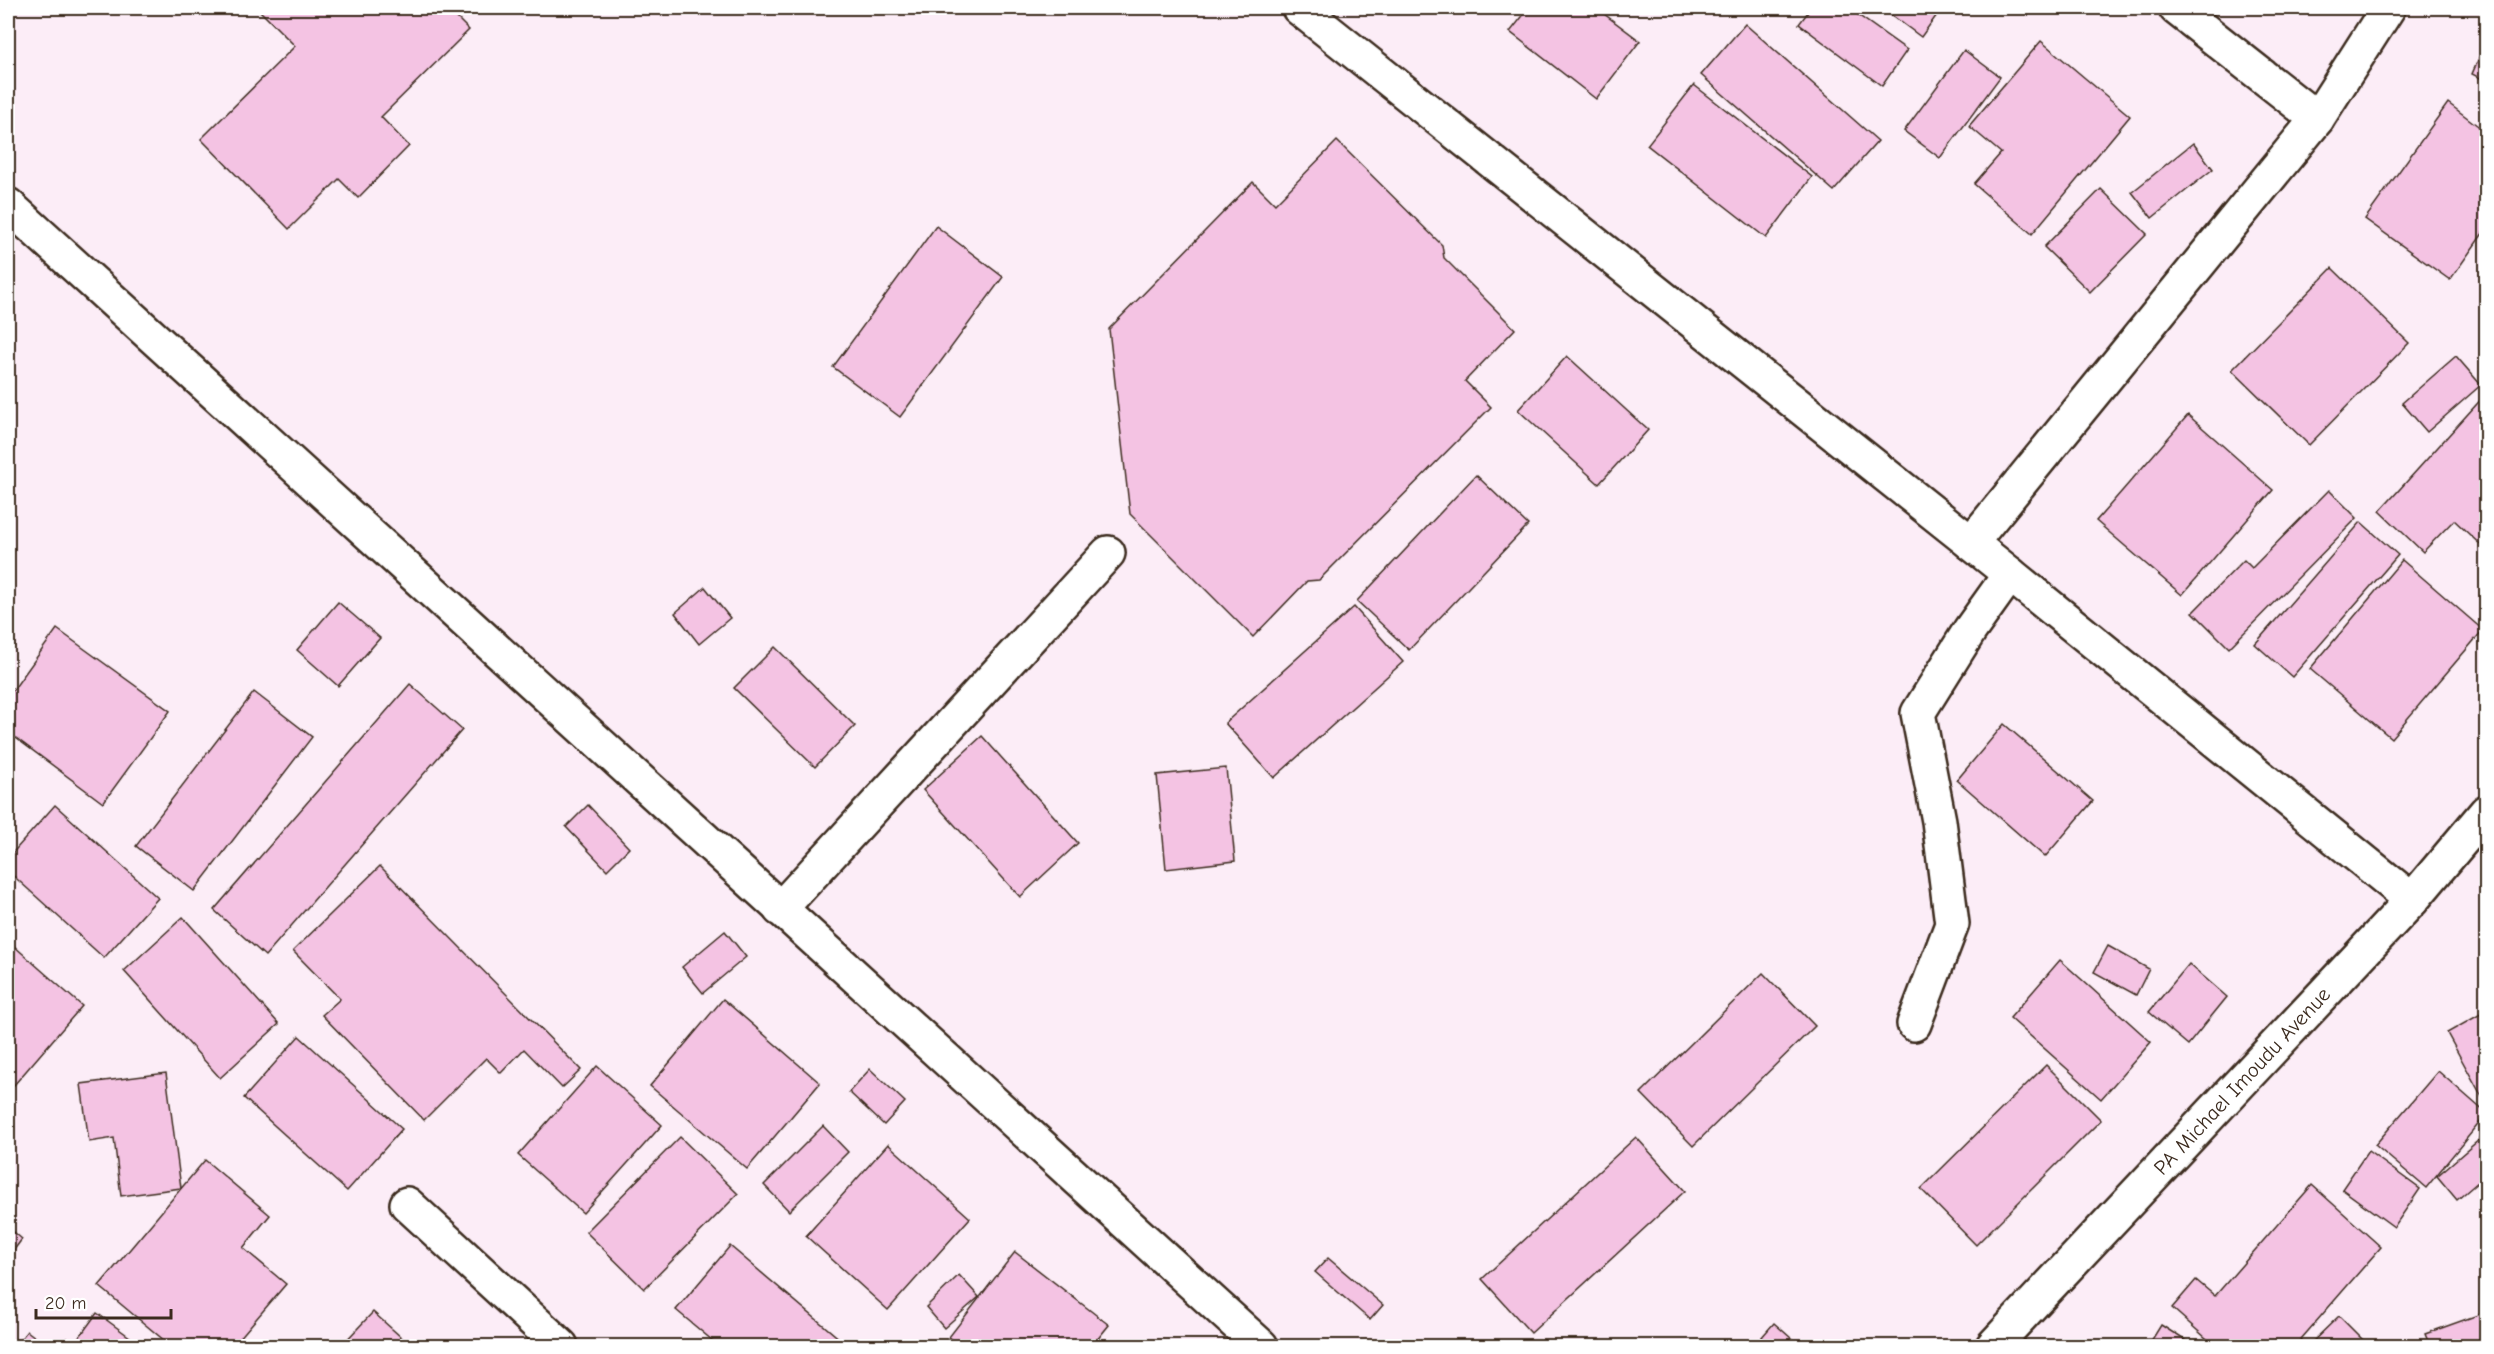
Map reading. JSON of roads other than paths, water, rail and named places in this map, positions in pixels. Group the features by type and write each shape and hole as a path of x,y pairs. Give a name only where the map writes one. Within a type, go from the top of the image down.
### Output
{"street":[{"path":"1299,8 2010,574 2412,900"},
{"path":"2176,8 2317,119"},
{"path":"1971,543 2317,119 2380,24 2388,8"},
{"path":"8,205 780,909 1242,1341"},
{"path":"780,909 1108,553"},
{"path":"1914,1024 1952,924 1939,821 1918,713 1970,630 2010,574"},
{"name":"PA Michael Imoudu Avenue","path":"1993,1347 2412,900 2487,812"},
{"path":"407,1204 561,1347"}]}
